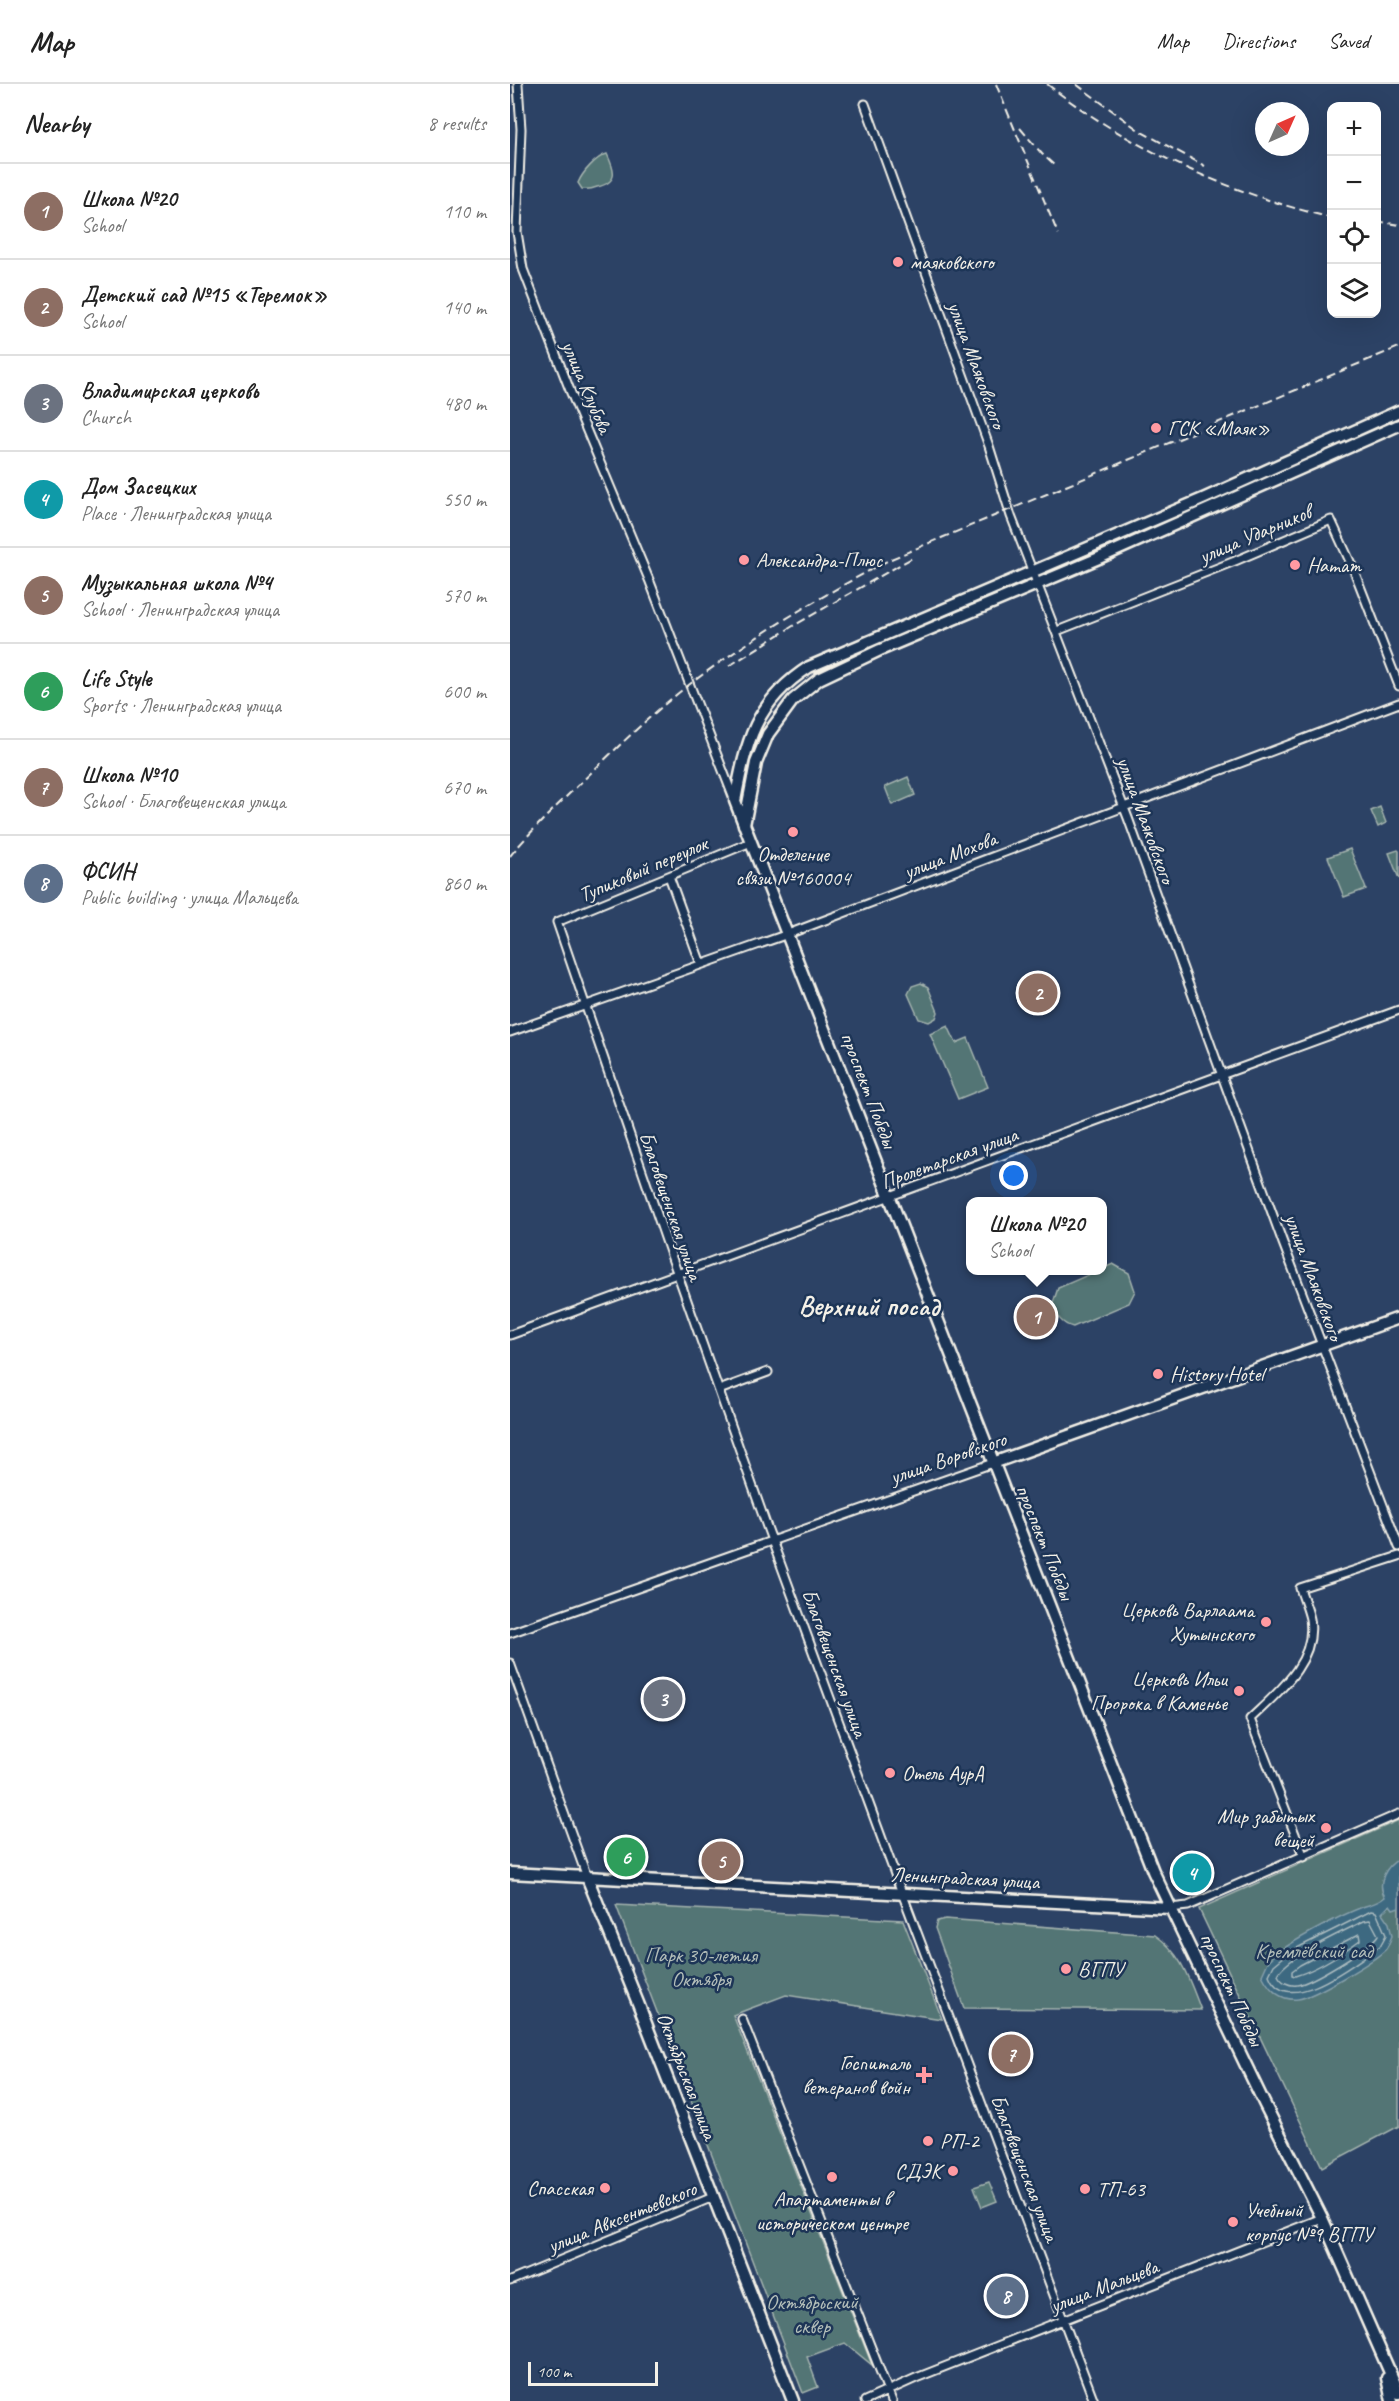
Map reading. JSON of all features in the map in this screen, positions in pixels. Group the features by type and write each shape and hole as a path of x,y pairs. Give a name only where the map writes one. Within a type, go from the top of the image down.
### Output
{"main road":[{"path":"735,801 746,747 752,730 766,705 790,680 809,667 834,654 1032,571 1399,411"},
{"path":"744,825 749,791 764,742 782,712 803,690 843,666 1037,584 1399,425"},
{"name":"проспект Победы","path":"735,801 1153,1871 1322,2218 1399,2393"},
{"name":"улица Воровского","path":"993,1463 1399,1318"},
{"name":"Ленинградская улица","path":"510,1873 1170,1908"},
{"name":"Октябрьская улица","path":"586,1877 794,2401"},
{"path":"1386,2366 1392,2401"}],"street":[{"name":"улица Клубова","path":"519,84 521,129 517,225 522,269 692,690"},
{"name":"улица Маяковского","path":"865,104 985,435 1011,516 1124,806 1322,1346 1399,1547"},
{"name":"улица Ударников","path":"1057,631 1235,561 1331,519 1353,568 1399,686"},
{"name":"проспект Победы","path":"692,690 735,801"},
{"name":"улица Мохова","path":"510,1032 788,934 1399,703"},
{"name":"Тупиковый переулок","path":"560,931 557,922 751,842"},
{"path":"669,876 701,964"},
{"name":"Благовещенская улица","path":"560,931 677,1274 773,1542 1094,2401"},
{"name":"Пролетарская улица","path":"510,1335 1399,1010"},
{"path":"719,1390 768,1372"},
{"name":"улица Воровского","path":"510,1633 993,1463"},
{"path":"1304,1857 1250,1719 1292,1678 1299,1667 1310,1636 1310,1627 1300,1588 1399,1556"},
{"name":"Октябрьская улица","path":"510,1663 586,1877"},
{"name":"Ленинградская улица","path":"1170,1908 1188,1906 1399,1814"},
{"path":"742,2019 892,2401"},
{"name":"улица Авксентьевского","path":"510,2281 713,2197"},
{"name":"улица Мальцева","path":"865,2401 916,2378 1322,2218"}],"green space":[{"path":"607,154 613,171 612,179 604,185 582,189 578,183 583,175 594,162"},
{"path":"908,777 915,795 892,805 885,787"},
{"path":"1380,807 1386,823 1378,827 1371,811"},
{"path":"1350,849 1366,889 1344,897 1328,857"},
{"path":"1399,851 1399,879 1389,853"},
{"path":"921,983 928,987 938,1012 936,1018 929,1022 919,1019 908,994 912,986"},
{"path":"948,1026 956,1043 968,1038 988,1087 958,1099 930,1034"},
{"path":"1113,1264 1129,1273 1135,1291 1129,1303 1073,1327 1062,1322 1052,1306 1058,1288 1088,1275 1107,1275 1107,1267"},
{"name":"Кремлёвский сад","path":"1399,1820 1399,2126 1322,2167 1199,1909"},
{"path":"616,1905 903,1920 942,2019 786,1995 733,2015 872,2365 845,2343 807,2357 818,2387 803,2393"},
{"name":"ВГПУ","path":"945,1919 1155,1935 1179,1959 1201,2010 964,2008 935,1928 937,1921"},
{"path":"989,2182 997,2201 982,2207 974,2187"}],"water":[{"path":"1399,1859 1399,1907 1393,1909 1390,1905 1382,1913 1389,1923 1392,1936 1386,1949 1344,1978 1306,1997 1292,1999 1276,1993 1262,1975 1268,1962 1297,1940 1385,1897 1382,1892 1384,1875 1386,1870"}],"railway":[{"path":"996,84 1058,234"},
{"path":"1047,84 1112,129 1182,166 1256,196 1327,217"},
{"path":"1076,84 1140,131 1205,166"},
{"path":"1020,128 1055,166"},
{"path":"1381,222 1399,225"},
{"path":"510,856 541,822 642,724 678,694 763,633 839,587 891,559 1399,347"},
{"path":"729,666 793,626 912,558"}],"place":[{"name":"маяковского","path":"898,262"},
{"name":"ГСК «Маяк»","path":"1156,428"},
{"name":"Александра-Плюс","path":"744,560"},
{"name":"Hamam","path":"1295,565"},
{"name":"Отделение связи №160004","path":"793,832"},
{"name":"Детский сад №15 «Теремок»","path":"1038,993"},
{"name":"Школа №20","path":"1036,1317"},
{"name":"History Hotel","path":"1158,1374"},
{"name":"Церковь Варлаама Хутынского","path":"1266,1622"},
{"name":"Церковь Ильи Пророка в Каменье","path":"1239,1691"},
{"name":"Владимирская церковь","path":"663,1699"},
{"name":"Отель АурА","path":"890,1773"},
{"name":"Мир забытых вещей","path":"1326,1828"},
{"name":"Life Style","path":"626,1857"},
{"name":"Музыкальная школа №4","path":"721,1861"},
{"name":"Дом Засецких","path":"1192,1873"},
{"name":"ВГПУ","path":"1066,1969"},
{"name":"Школа №10","path":"1011,2054"},
{"name":"Госпиталь ветеранов войн","path":"924,2075"},
{"name":"РП-2","path":"928,2141"},
{"name":"СДЭК","path":"953,2171"},
{"name":"Апартаменты в историческом центре","path":"832,2177"},
{"name":"Спасская","path":"605,2188"},
{"name":"ТП-63","path":"1085,2189"},
{"name":"Учебный корпус №9 ВГПУ","path":"1233,2222"},
{"name":"ФСИН","path":"1006,2296"}],"district":[{"name":"Верхний посад","path":"869,1306"}],"park label":[{"name":"Парк 30-летия Октября","path":"701,1967"},
{"name":"Октябрьский сквер","path":"812,2314"}]}
